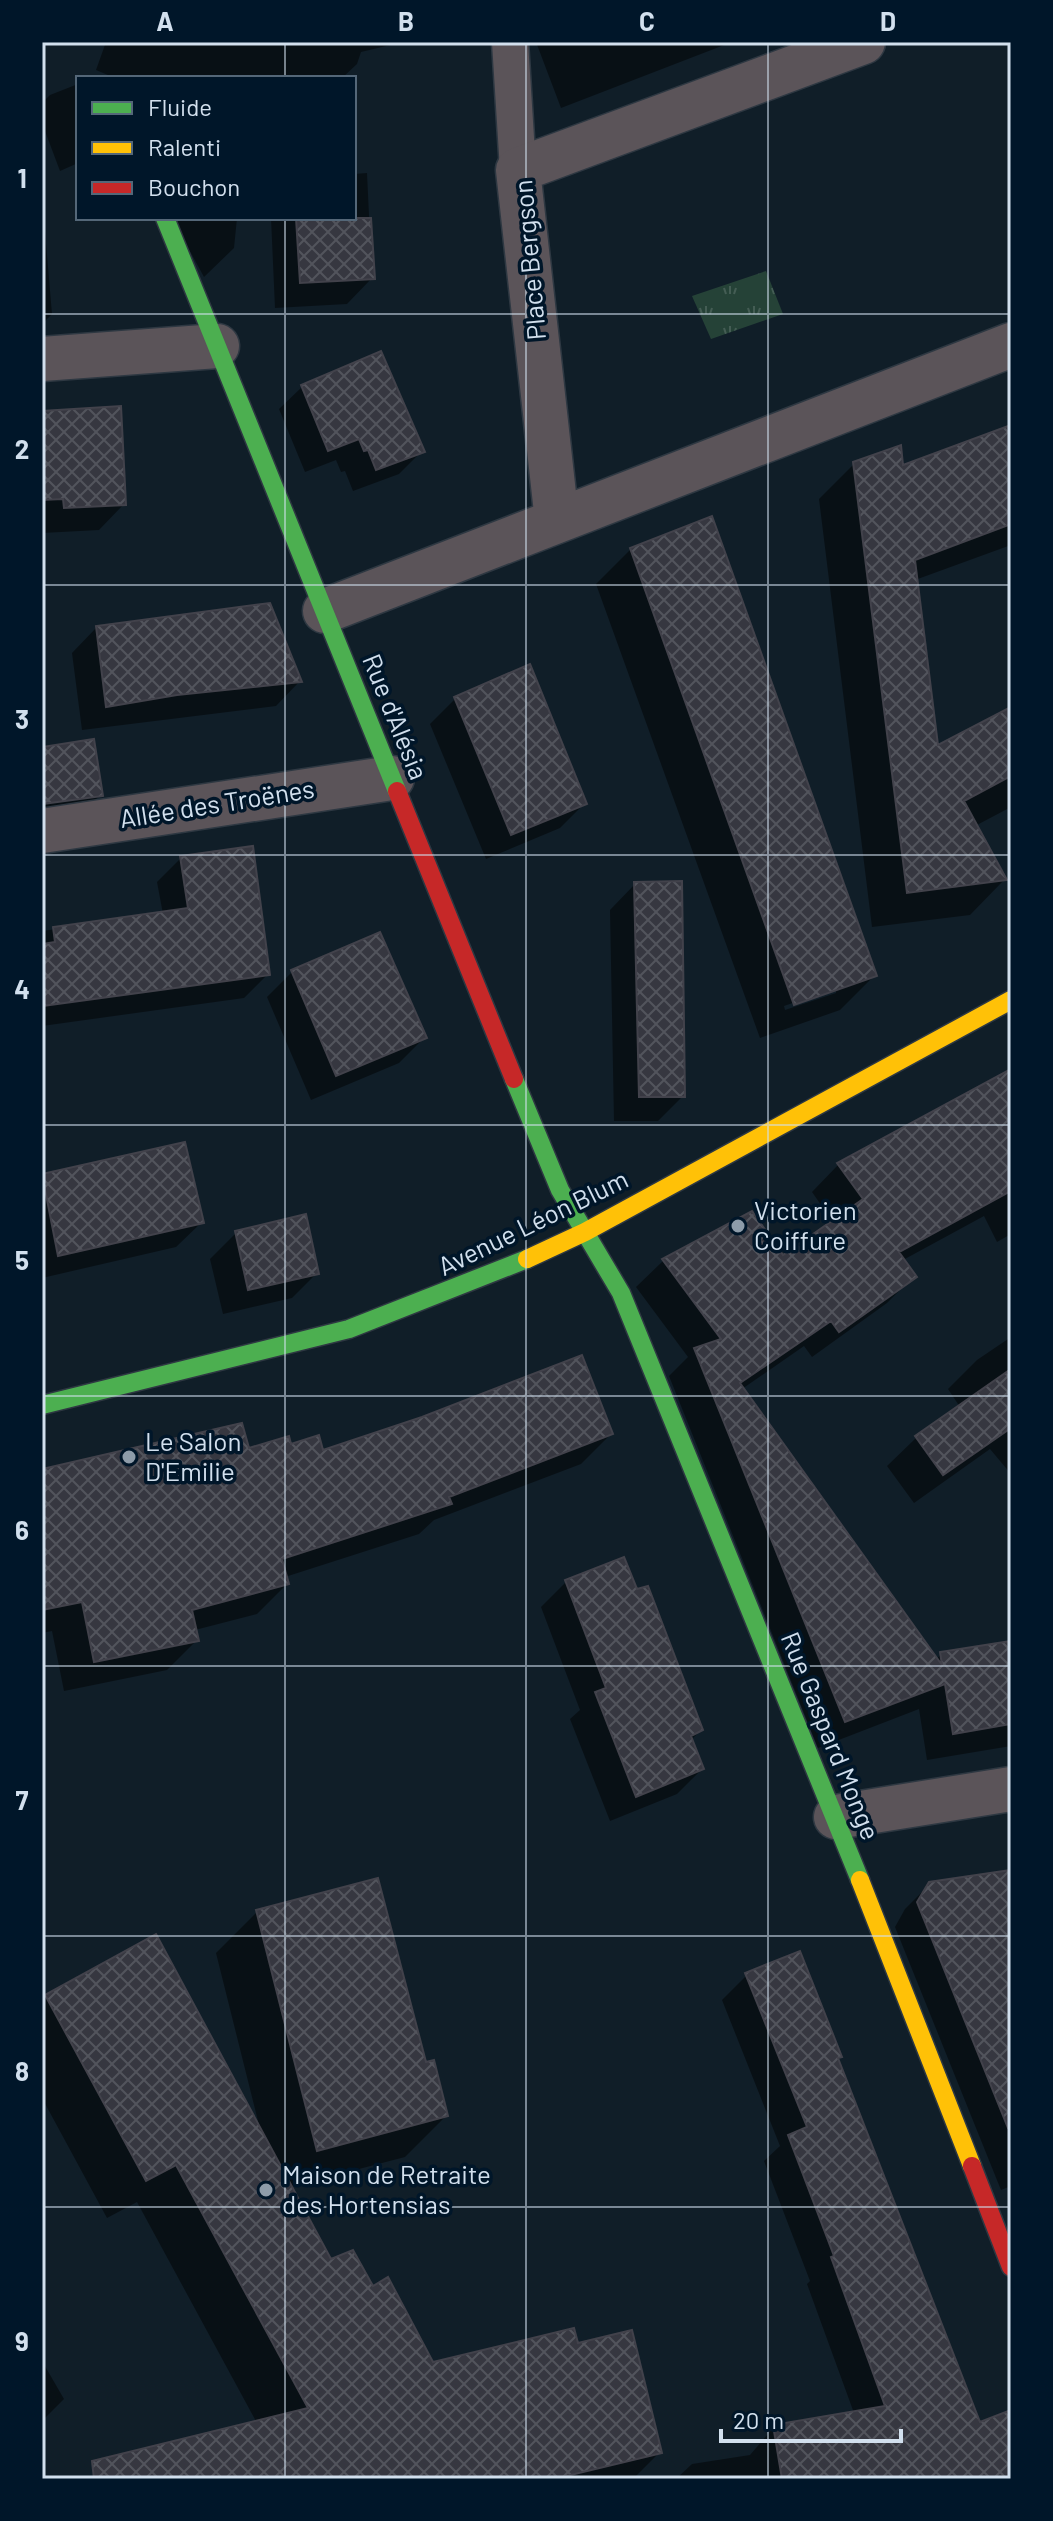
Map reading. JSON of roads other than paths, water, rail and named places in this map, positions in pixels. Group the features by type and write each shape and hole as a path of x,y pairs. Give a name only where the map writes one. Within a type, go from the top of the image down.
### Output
{"street":[{"name":"Place Bergson","path":"557,521 518,170 863,42"},
{"name":"Rue d'Alésia","path":"166,220 553,1175 585,1232"},
{"path":"325,611 1011,345"},
{"path":"42,359 217,346"},
{"name":"Allée des Troënes","path":"42,831 392,778"},
{"name":"Avenue Léon Blum","path":"42,1405 346,1330 446,1295 585,1232 1011,1000"},
{"name":"Rue Gaspard Monge","path":"585,1232 609,1264 621,1293 836,1817 1011,2267"},
{"path":"836,1817 1011,1789"}],"lane":[{"path":"510,42 518,170"}],"place":[{"name":"Victorien Coiffure","path":"738,1226"},
{"name":"Le Salon D'Emilie","path":"129,1457"},
{"name":"Maison de Retraite des Hortensias","path":"266,2190"}]}
